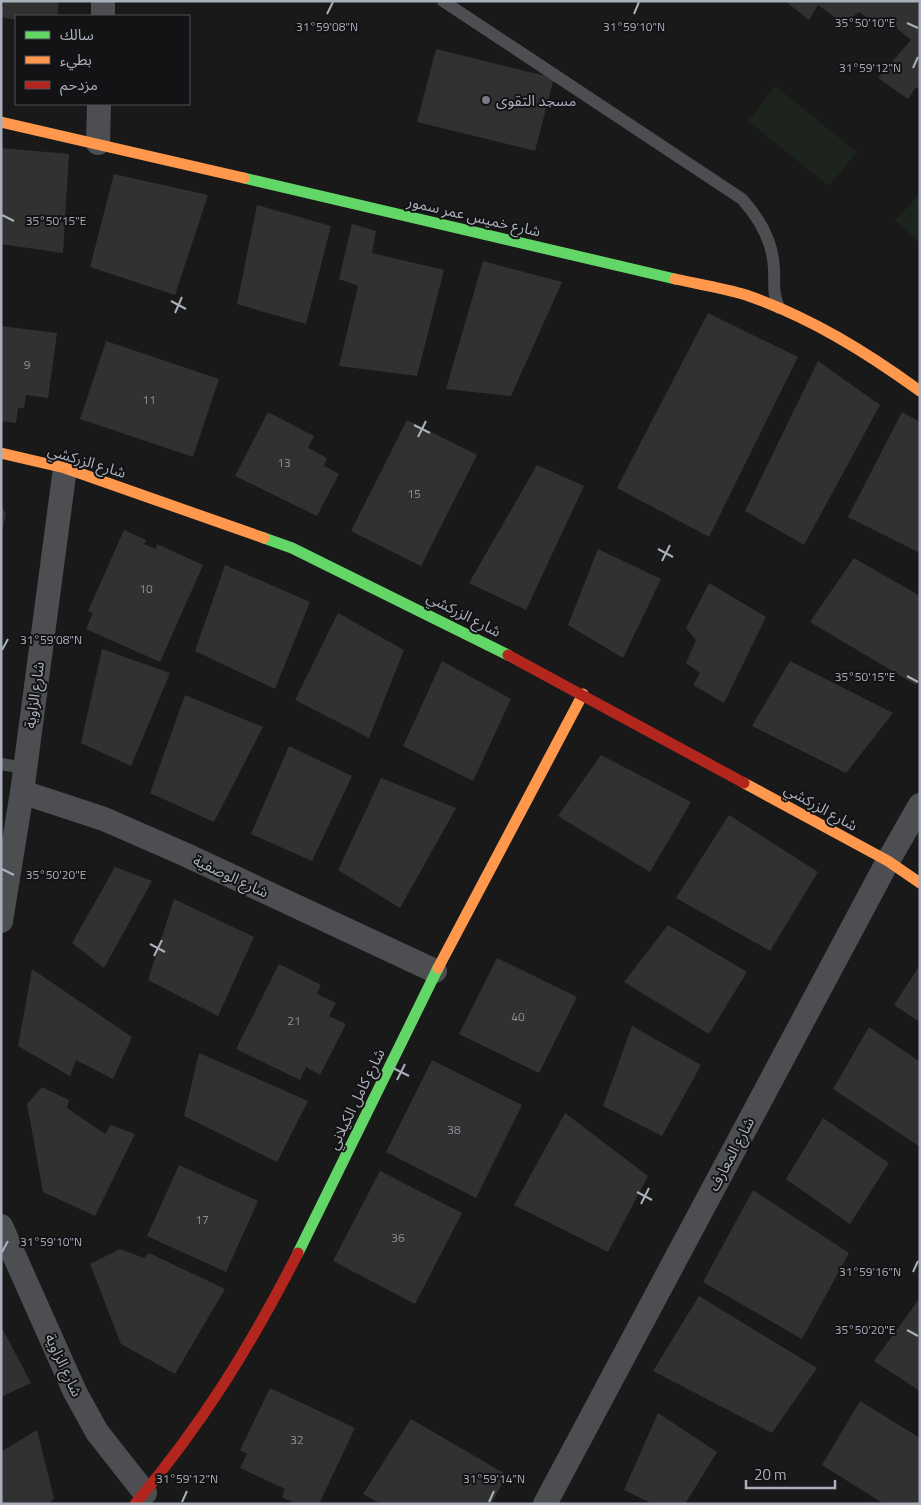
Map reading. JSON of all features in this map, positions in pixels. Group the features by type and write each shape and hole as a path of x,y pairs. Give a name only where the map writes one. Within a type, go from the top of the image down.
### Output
{"street":[{"path":"103,1 103,15"},
{"path":"98,143 99,105"},
{"name":"شارع خميس عمر سمور","path":"1,122 683,279 745,295 809,321 869,354 920,391"},
{"name":"شارع الزركشي","path":"1,453 65,468 292,548 392,595 584,694 888,861 920,883"},
{"name":"شارع الزاوية","path":"1,921 22,792 65,468"},
{"name":"شارع كامل الكيلاني","path":"140,1498 178,1454 211,1406 271,1305 435,971 584,694"},
{"name":"شارع الوصفية","path":"22,792 112,823 435,971"},
{"name":"شارع المعارف","path":"545,1504 888,861 920,805"},
{"name":"شارع الزاوية","path":"1,1226 75,1392 97,1432 140,1498"}],"lane":[{"path":"443,1 742,199 755,214 765,231 771,250 774,270 772,290 780,309"},
{"path":"1,764 24,768"}],"shaded area":[{"path":"775,86 857,152 829,186 748,121"},
{"path":"920,193 920,243 895,221"}],"building":[{"path":"4,1 59,1 57,15 15,15 15,20 1,17"},
{"path":"785,1 920,1 920,89 916,87 908,99 878,78 911,40 889,22 880,27 859,12 844,24 818,5 809,20"},
{"name":"مسجد التقوى","path":"436,49 554,78 535,151 417,122"},
{"path":"1,148 69,154 63,253 1,244"},
{"path":"114,174 208,195 175,295 90,267"},
{"path":"257,205 331,226 306,324 237,304"},
{"path":"352,224 376,231 372,253 444,270 417,376 339,366 358,286 339,279"},
{"path":"483,261 562,282 511,396 446,389"},
{"path":"708,313 798,357 709,537 617,488"},
{"path":"1,326 57,333 48,398 26,395 24,408 18,408 16,423 1,421"},
{"path":"106,341 219,379 193,457 80,419"},
{"path":"818,361 880,405 804,545 745,511"},
{"path":"268,412 314,436 308,448 327,458 324,466 339,474 317,516 235,476"},
{"path":"902,412 920,422 920,553 848,517"},
{"path":"407,420 477,455 421,566 351,531"},
{"path":"537,465 584,486 526,610 469,583"},
{"path":"1,505 6,514 2,530 1,530"},
{"path":"124,530 146,540 144,544 156,549 157,544 203,565 160,662 86,629 93,613 88,611"},
{"path":"598,549 661,579 623,658 568,625"},
{"path":"854,558 920,596 920,678 916,685 810,622"},
{"path":"225,565 310,602 275,689 195,651"},
{"path":"709,583 766,617 724,703 693,685 700,673 686,663 696,640 686,628"},
{"path":"338,613 404,650 369,738 295,700"},
{"path":"102,649 170,673 131,766 81,743"},
{"path":"442,661 511,699 473,781 403,746"},
{"path":"790,661 893,713 846,773 752,726"},
{"path":"185,695 263,727 214,822 150,793"},
{"path":"289,746 352,776 312,861 251,834"},
{"path":"601,755 691,802 650,872 558,816"},
{"path":"381,778 456,808 400,908 338,870"},
{"path":"729,815 818,872 770,951 676,898"},
{"path":"115,867 152,881 104,968 72,943"},
{"path":"174,899 254,937 218,1016 148,980"},
{"path":"668,925 747,972 709,1034 624,982"},
{"path":"497,958 577,997 539,1073 459,1034"},
{"path":"279,964 321,985 317,994 336,1003 329,1016 346,1024 320,1075 306,1067 300,1080 236,1049"},
{"path":"920,965 920,1022 894,1005"},
{"path":"32,969 132,1037 113,1079 76,1060 70,1076 18,1046"},
{"path":"632,1026 701,1065 662,1136 603,1106"},
{"path":"869,1027 920,1062 920,1147 833,1089"},
{"path":"199,1053 308,1101 277,1162 184,1116"},
{"path":"432,1060 522,1105 476,1198 386,1152"},
{"path":"42,1087 69,1100 67,1108 105,1134 111,1125 135,1134 95,1216 43,1192 27,1104"},
{"path":"565,1113 648,1176 608,1252 514,1205"},
{"path":"823,1118 889,1163 850,1224 786,1179"},
{"path":"179,1165 258,1201 226,1272 147,1236"},
{"path":"380,1171 462,1213 415,1304 333,1261"},
{"path":"753,1190 849,1253 802,1339 703,1282"},
{"path":"120,1249 144,1258 149,1253 225,1289 175,1374 121,1344 90,1264"},
{"path":"699,1296 817,1368 772,1433 653,1371"},
{"path":"920,1298 920,1391 874,1361"},
{"path":"1,1326 31,1383 1,1397"},
{"path":"270,1388 355,1428 319,1504 296,1504 282,1497 285,1489 240,1468 247,1454 240,1450"},
{"path":"860,1401 920,1438 920,1498 917,1504 884,1504 822,1465"},
{"path":"658,1413 717,1452 685,1504 653,1504 624,1490"},
{"path":"411,1419 507,1475 491,1504 381,1504 363,1494"},
{"path":"37,1430 54,1498 49,1504 1,1504 1,1452"}],"traffic: fast":[{"path":"244,178 675,279"},
{"path":"264,538 292,548 508,655"},
{"path":"298,1253 438,968"}],"traffic: slow":[{"path":"1,122 244,178"},
{"path":"675,279 746,295 793,314 858,349 920,391"},
{"path":"1,453 65,468 264,538"},
{"path":"438,968 583,694"},
{"path":"744,783 888,861 920,883"}],"traffic: jam":[{"path":"508,655 744,783"},
{"path":"135,1504 160,1474 204,1414 262,1320 298,1253"}],"place":[{"name":"مسجد التقوى","path":"486,100"}]}
